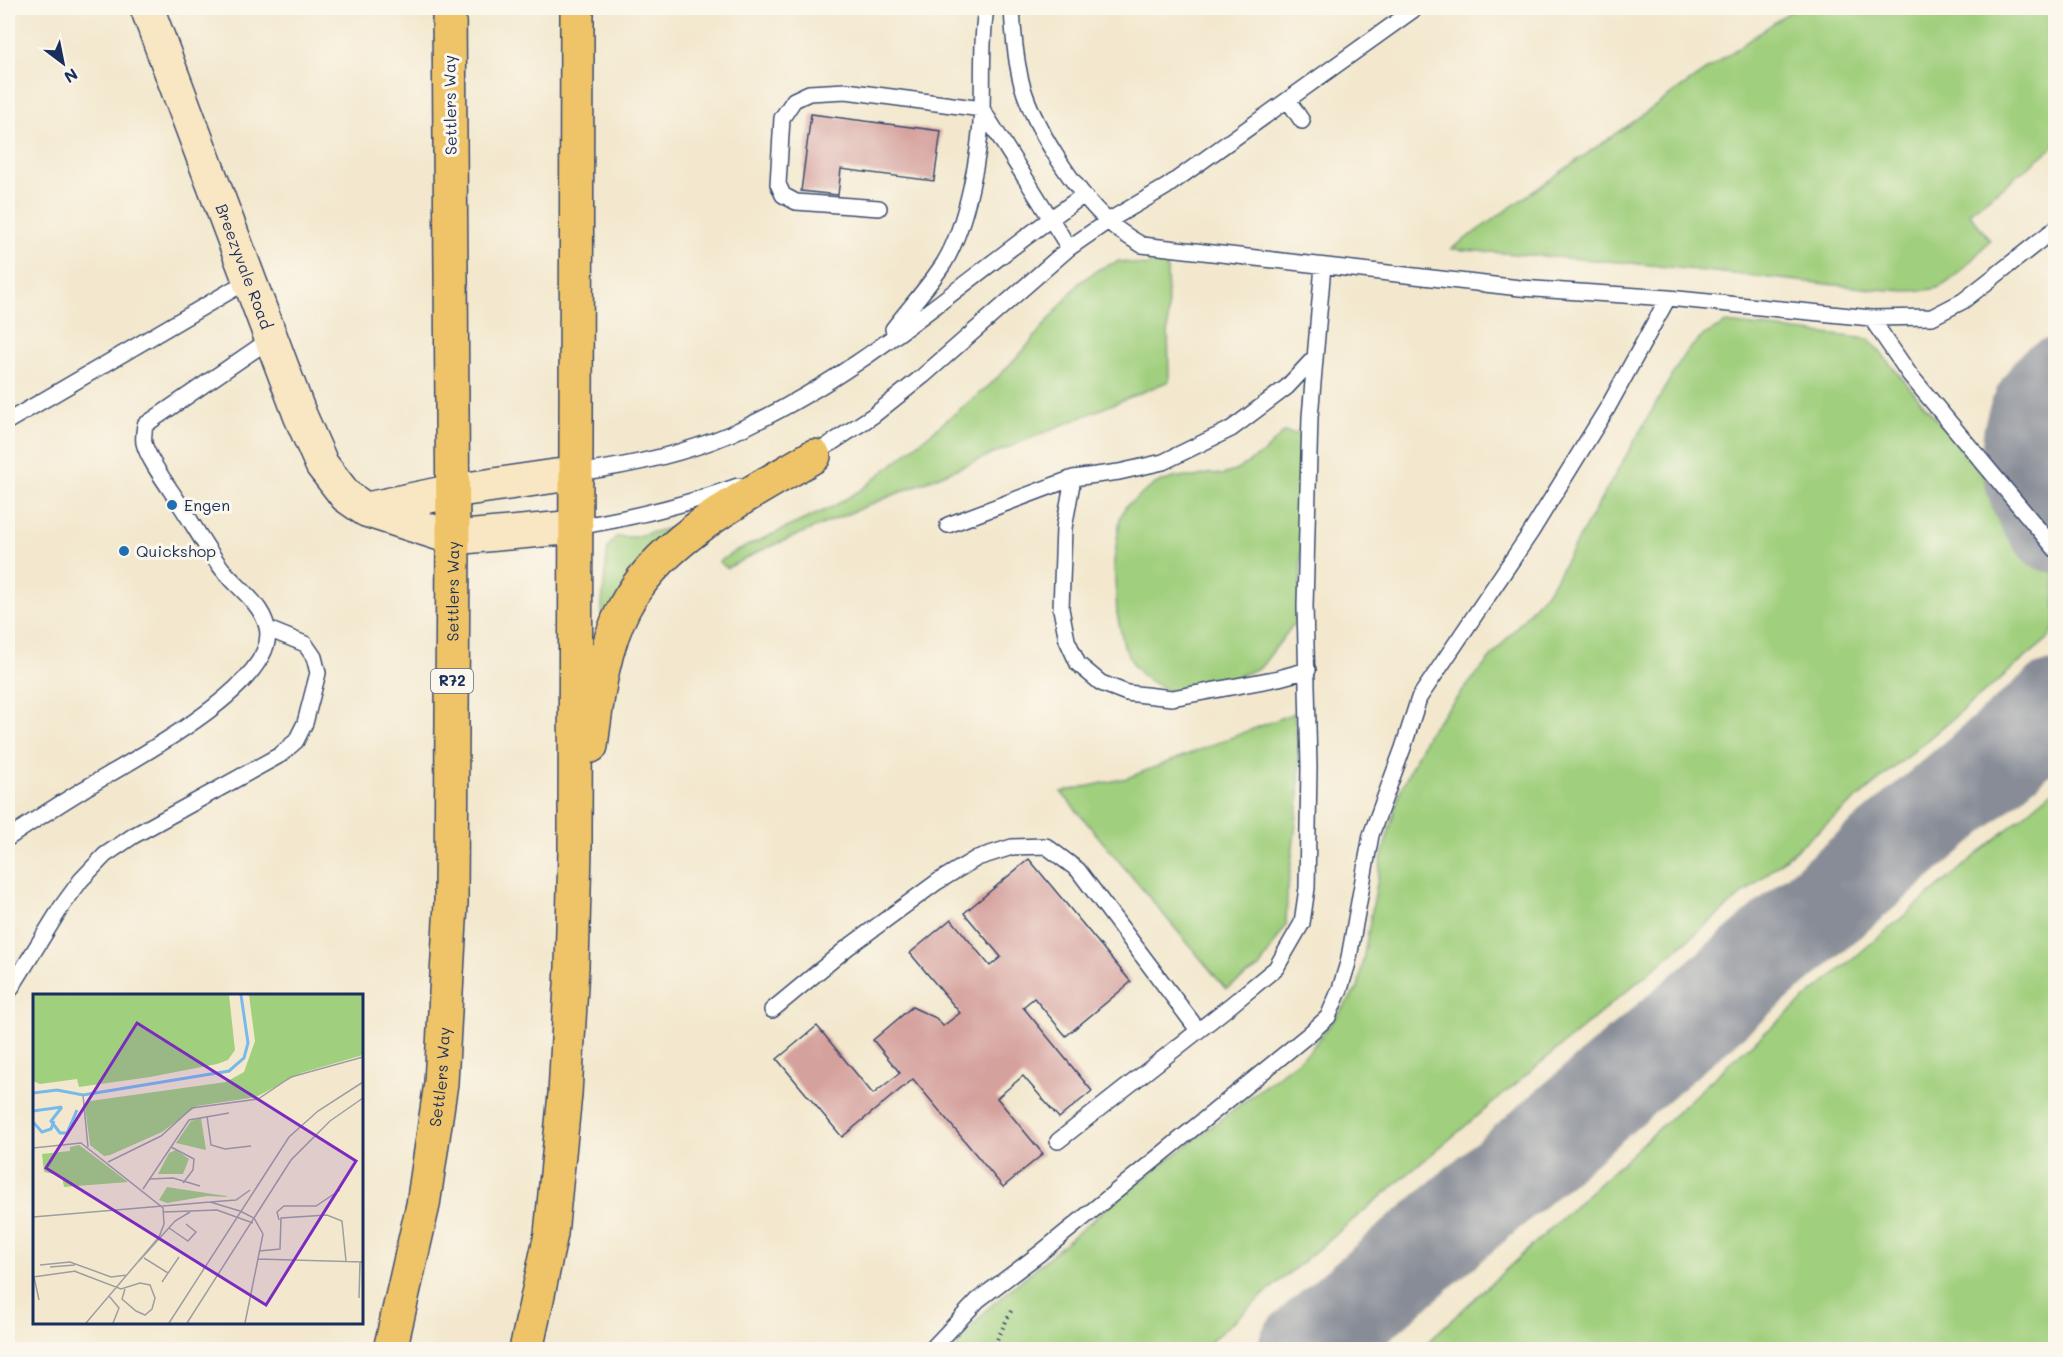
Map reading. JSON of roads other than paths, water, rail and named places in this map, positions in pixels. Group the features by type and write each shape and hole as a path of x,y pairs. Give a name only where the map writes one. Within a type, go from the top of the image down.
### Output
{"main road":[{"name":"Settlers Way","path":"390,1350 423,1205 441,1083 451,903 453,490 449,8"},
{"path":"526,1350 552,1222 566,1082 572,967 577,8"},
{"path":"574,850 607,654 624,609 642,581 665,555 724,510 813,456"}],"street":[{"name":"Breezyvale Road","path":"147,8 300,415 322,465 346,496 366,510 453,538 576,527"},
{"path":"366,510 453,490 576,473"}],"lane":[{"path":"878,347 944,262 961,225 972,185 982,109 981,79 986,8"},
{"path":"1012,8 1020,78 1031,112 1084,195 1108,221 1142,245 1520,288 1668,298 1871,318 1932,317 1963,301 2055,228"},
{"path":"576,527 632,518 677,506 764,477 813,456 874,414 923,376 1069,248 1108,221 1166,187 1416,8"},
{"path":"879,208 796,202 783,195 778,183 782,118 794,100 809,93 846,91 982,109"},
{"path":"1288,100 1302,121"},
{"path":"982,109 1069,248"},
{"path":"576,473 616,468 664,456 729,434 786,406 839,375 1084,195"},
{"path":"1058,1141 1276,968 1302,923 1307,877 1309,767 1305,606 1307,501 1315,357 1323,266"},
{"path":"8,421 249,280"},
{"path":"931,1350 978,1300 1048,1246 1328,1017 1348,963 1371,835 1404,748 1419,698 1531,532 1608,407 1668,298"},
{"path":"1871,318 1910,375 2055,550"},
{"path":"8,838 167,740 216,706 245,679 264,651 268,629 262,614 208,549 164,480 145,445 144,436 145,425 272,338"},
{"path":"948,525 1073,478 1119,472 1163,462 1231,429 1287,387 1315,357"},
{"path":"1073,478 1064,528 1061,609 1067,640 1078,664 1101,683 1127,693 1172,698 1279,678 1308,670"},
{"path":"8,993 62,906 81,880 105,855 133,836 280,755 296,741 305,723 318,673 314,657 305,644 268,629"},
{"path":"772,1010 847,948 937,882 977,858 1012,847 1046,846 1078,870 1198,1030"}],"place":[{"name":"Engen","path":"172,505"},
{"name":"Quickshop","path":"124,551"}]}
